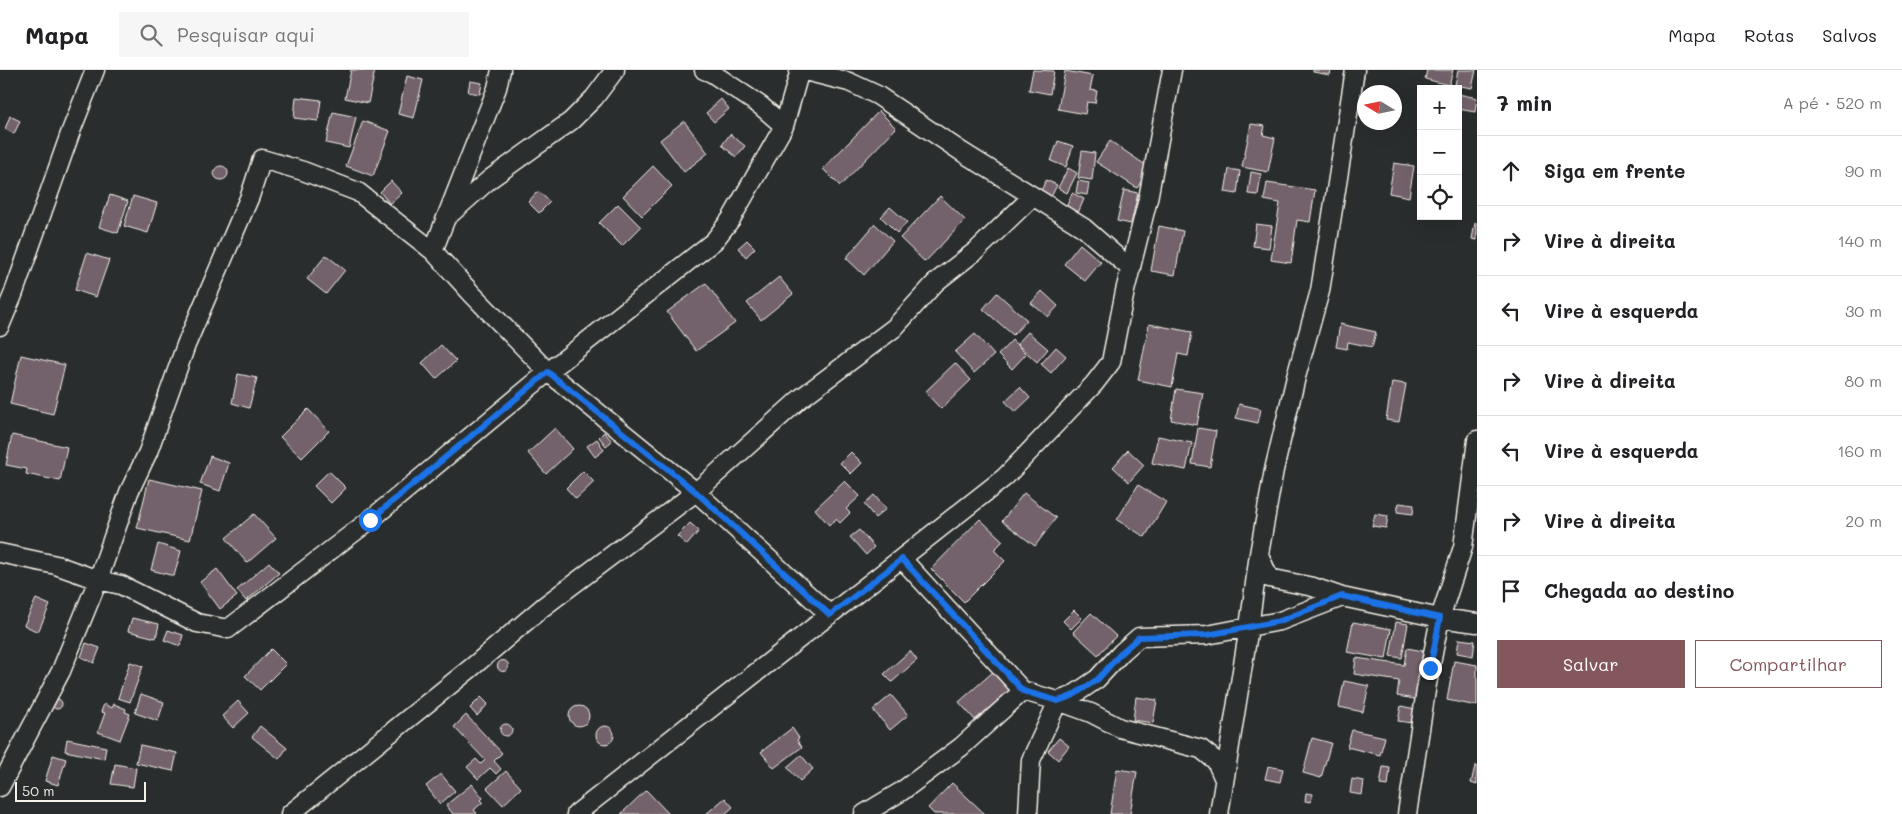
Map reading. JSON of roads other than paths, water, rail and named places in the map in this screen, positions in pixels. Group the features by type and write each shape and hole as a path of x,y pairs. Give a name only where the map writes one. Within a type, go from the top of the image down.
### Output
{"street":[{"path":"0,326 95,70"},
{"path":"433,251 494,97 501,70"},
{"path":"444,220 490,179 571,121 594,98 615,70"},
{"path":"704,70 712,73 761,106 784,126"},
{"path":"0,553 56,565 98,580 121,585 196,623 228,629 370,520 548,372 714,241 731,219 784,126 800,70 849,82 878,95 962,152 1084,228 1131,269"},
{"path":"576,814 1005,477 1094,384 1111,362 1148,199 1172,70"},
{"path":"1219,814 1259,554 1274,470 1289,405 1320,290 1356,70"},
{"path":"0,787 61,671 98,580 130,492 148,452 186,345 242,214 262,160 303,171 358,192 433,251 548,372 696,492 830,615"},
{"path":"290,814 543,607 696,492 801,398 894,328 936,282 977,250 1033,196"},
{"path":"1407,814 1427,684 1440,618 1463,547 1477,440"},
{"path":"1259,554 1264,570 1269,578 1440,618 1477,622"},
{"path":"902,559 1023,691 1091,713 1120,728 1202,749 1216,761 1224,778"},
{"path":"1028,814 1031,760 1058,701 1072,696 1098,679 1122,652 1139,637 1207,635 1280,621 1342,596"},
{"path":"864,814 902,791 961,746 1023,691"}]}
